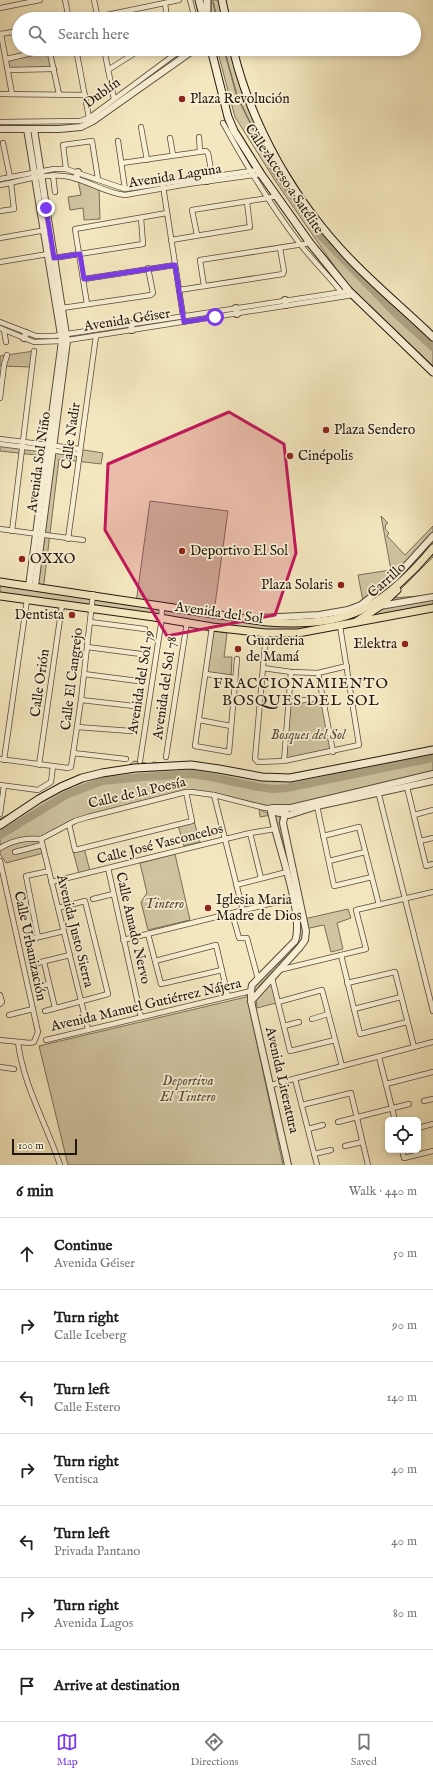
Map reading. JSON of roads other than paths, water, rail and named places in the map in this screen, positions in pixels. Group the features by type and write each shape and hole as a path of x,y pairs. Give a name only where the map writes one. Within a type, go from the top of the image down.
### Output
{"main road":[{"path":"199,0 202,12"},
{"path":"207,0 207,12"},
{"path":"222,0 225,12"},
{"name":"Calle Acceso a Satélite","path":"213,56 228,116 255,172 276,196 348,294 431,370"},
{"name":"Calle Acceso a Satélite","path":"235,56 239,73 256,120 293,187 317,220 352,261 433,337"},
{"name":"Avenida del Sol","path":"0,582 93,594 250,618 267,622 299,623 322,620 360,611 395,586 433,548"},
{"name":"Carrillo","path":"355,622 380,606 409,579 433,553"},
{"name":"Avenida del Sol","path":"0,596 161,618 212,627 266,633 298,633 433,608"},
{"path":"0,825 39,799 61,787 82,778 102,773 129,769 191,765 262,778 290,778 433,750"}],"street":[{"path":"0,8 40,0"},
{"path":"65,0 68,12"},
{"path":"94,0 97,12"},
{"path":"124,12 178,0"},
{"path":"190,0 193,12"},
{"path":"164,3 166,12"},
{"path":"12,32 1,34 12,94"},
{"path":"6,59 19,56"},
{"path":"51,56 59,94"},
{"path":"77,56 89,118"},
{"path":"105,56 114,99"},
{"path":"108,70 131,56"},
{"name":"Dublín","path":"0,122 80,121 89,118 171,56"},
{"path":"0,129 81,127 93,121 185,56"},
{"path":"8,70 54,69"},
{"path":"0,94 85,95"},
{"path":"223,122 255,172 268,198 301,245 340,291"},
{"path":"141,127 147,160"},
{"path":"30,129 47,230 54,258 55,279 64,338"},
{"path":"199,137 200,151"},
{"path":"170,138 173,155"},
{"path":"66,169 63,145 92,141 98,179"},
{"path":"118,141 125,189"},
{"path":"2,143 2,154 10,177"},
{"path":"122,163 208,151 209,178"},
{"name":"Avenida Laguna","path":"0,185 66,169 108,191 125,195 209,178 255,172"},
{"name":"Avenida Laguna","path":"0,179 38,175 77,175 98,179 125,189 255,172"},
{"path":"53,176 55,192"},
{"path":"0,211 14,209 11,183"},
{"path":"162,183 184,322"},
{"path":"197,236 192,210 276,196"},
{"path":"171,240 250,227 247,202"},
{"path":"87,304 75,229 167,214"},
{"path":"54,258 143,244 141,218"},
{"path":"0,238 47,230"},
{"path":"47,230 48,254 62,308 64,338"},
{"path":"204,286 200,260 310,243"},
{"path":"179,290 283,274 284,272 280,248"},
{"path":"0,262 48,254"},
{"path":"84,279 175,265"},
{"path":"62,308 152,294 148,268"},
{"name":"Avenida Géiser","path":"64,338 131,327 184,322 340,291 348,294"},
{"name":"Avenida Géiser","path":"285,302 348,294"},
{"name":"Avenida Géiser","path":"2,329 25,335 44,337 64,338 96,336 183,316 236,311"},
{"name":"Avenida Géiser","path":"0,322 25,335"},
{"path":"2,329 6,342"},
{"name":"Calle Nadir","path":"68,538 96,336"},
{"name":"Avenida Sol Niño","path":"32,586 64,338"},
{"path":"12,531 34,351"},
{"path":"0,398 4,365 7,355"},
{"path":"0,439 22,444 80,452"},
{"path":"0,444 22,444"},
{"path":"0,529 83,540"},
{"name":"Avenida del Sol","path":"250,618 314,616 348,610 361,605 395,578 433,536"},
{"name":"Calle El Cangrejo","path":"54,766 71,767 81,700 93,594"},
{"path":"380,606 433,597"},
{"path":"0,814 2,785 38,790 51,782 54,766 2,759 28,600"},
{"name":"Calle Orión","path":"40,765 62,605"},
{"name":"Avenida del Sol 79","path":"140,761 162,605"},
{"path":"90,622 145,629"},
{"name":"Avenida del Sol 78","path":"166,757 187,622"},
{"path":"266,633 255,759 256,761 284,762 359,745 340,626"},
{"path":"212,627 199,720 194,744 195,746 229,752 234,678 237,659"},
{"path":"87,647 141,654"},
{"path":"263,668 291,672 318,673 347,666"},
{"path":"284,762 291,672"},
{"path":"318,673 333,752"},
{"path":"84,674 138,681"},
{"path":"206,674 234,678"},
{"path":"288,702 322,698"},
{"path":"81,700 134,706"},
{"path":"199,720 231,726"},
{"path":"77,727 130,731"},
{"path":"73,753 126,759"},
{"name":"Calle de la Poesía","path":"41,839 69,824 88,817 186,792 214,795 269,809 295,813 433,774"},
{"name":"Calle de la Poesía","path":"286,812 378,790 407,787 433,781"},
{"path":"407,787 426,866 433,864"},
{"path":"378,790 433,1011"},
{"path":"69,824 75,850 192,821 186,792"},
{"path":"214,795 243,911"},
{"path":"317,806 334,886 372,877"},
{"path":"251,991 252,985 295,941 298,933 293,898 287,872 269,809"},
{"path":"414,815 433,810"},
{"path":"252,1001 305,940 306,931 283,824 286,812"},
{"path":"323,836 359,827 379,905"},
{"name":"Calle José Vasconcelos","path":"51,882 250,833 275,829"},
{"path":"250,833 261,878"},
{"path":"0,848 15,840 29,838 41,839"},
{"path":"420,841 433,838"},
{"name":"Avenida Justo Sierra","path":"41,839 88,1029"},
{"path":"15,852 42,845"},
{"path":"329,860 365,852"},
{"name":"Calle Urbanización","path":"0,863 33,1009 37,1036 34,1042 18,1042"},
{"name":"Calle Amado Nervo","path":"108,868 141,1017"},
{"path":"38,937 26,876 48,871"},
{"path":"236,885 287,872"},
{"path":"278,971 366,949 356,910 433,892"},
{"path":"93,899 113,894"},
{"path":"123,940 293,898"},
{"path":"45,1010 108,994 85,901 58,908"},
{"path":"232,914 238,938 247,938 258,979"},
{"path":"27,940 64,931"},
{"path":"148,934 161,984 222,970"},
{"path":"155,961 216,945 228,996"},
{"path":"33,964 70,955"},
{"path":"341,955 360,1034 407,1022"},
{"path":"44,962 55,1008"},
{"path":"348,983 395,972 414,1048"},
{"path":"272,978 290,1052 335,1040"},
{"path":"40,986 49,984"},
{"path":"278,1002 322,990 342,1066"},
{"name":"Avenida Manuel Gutiérrez Nájera","path":"46,1040 251,991"},
{"name":"Avenida Literatura","path":"251,991 288,1165"},
{"path":"0,995 2,1002 0,1004"},
{"path":"354,1009 401,997"},
{"path":"9,1015 33,1009"},
{"path":"312,1019 328,1014"},
{"path":"284,1026 299,1022"},
{"path":"0,1040 18,1042 20,1055 32,1093 60,1165"},
{"path":"271,1085 433,1042"},
{"path":"379,1056 394,1117"},
{"path":"0,1067 14,1069"},
{"path":"386,1084 433,1072"},
{"path":"295,1079 317,1165"},
{"path":"302,1105 351,1093 368,1165"},
{"path":"424,1101 433,1099"},
{"path":"338,1122 409,1104"},
{"path":"421,1127 433,1124"},
{"path":"308,1130 323,1125"},
{"path":"345,1146 362,1142"},
{"path":"314,1154 331,1150"},
{"path":"403,1153 404,1158 433,1151"}],"waterway":[{"path":"213,2 215,12"},
{"path":"226,56 237,96 269,161"},
{"path":"273,168 321,236 397,315 433,347"},
{"path":"0,835 66,795 102,781 191,774 273,789 287,788 433,758"}],"place":[{"name":"Plaza Revolución","path":"182,99"},
{"name":"Plaza Sendero","path":"326,430"},
{"name":"Cinépolis","path":"290,456"},
{"name":"Deportivo El Sol","path":"182,551"},
{"name":"OXXO","path":"22,559"},
{"name":"Plaza Solaris","path":"341,585"},
{"name":"Dentista","path":"72,615"},
{"name":"Elektra","path":"405,644"},
{"name":"Guarderia de Mamá","path":"238,649"},
{"name":"Iglesia Maria Madre de Dios","path":"208,908"}],"district":[{"name":"FRACCIONAMIENTO BOSQUES DEL SOL","path":"301,692"}],"park label":[{"name":"Bosques del Sol","path":"308,735"},
{"name":"Tintero","path":"164,904"},
{"name":"Deportiva El Tintero","path":"188,1090"}]}
